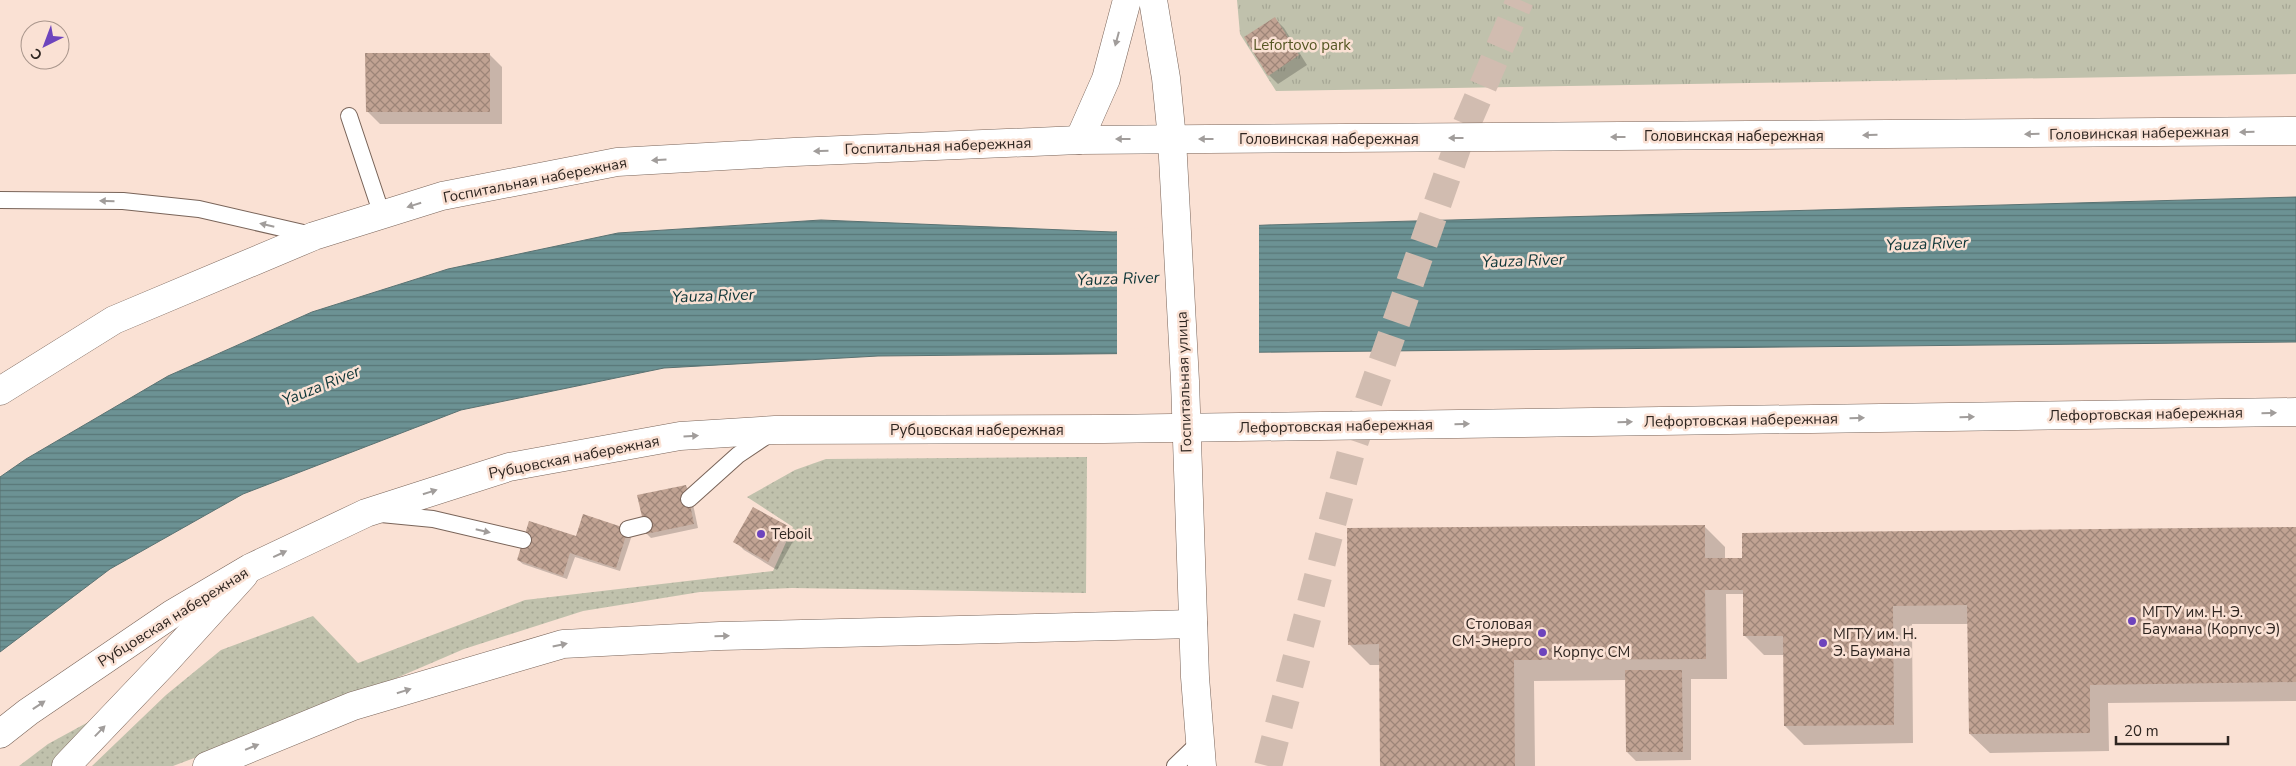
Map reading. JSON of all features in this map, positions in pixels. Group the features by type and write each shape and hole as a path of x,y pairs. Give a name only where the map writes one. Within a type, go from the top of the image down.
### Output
{"main road":[{"path":"1079,140 1106,79 1127,0"},
{"name":"Госпитальная улица","path":"1153,0 1166,78 1172,139 1185,381 1193,624 1201,754"},
{"name":"Головинская набережная","path":"1172,139 2296,131"},
{"name":"Госпитальная набережная","path":"0,390 114,320 314,236 442,196 617,162 794,152 1079,140 1172,139"},
{"name":"Лефортовская набережная","path":"1186,428 2296,412"},
{"name":"Рубцовская набережная","path":"0,734 28,712 172,614 250,568 366,513 509,467 680,436 775,430 1186,428"},
{"path":"66,766 166,661 250,568"},
{"path":"207,766 353,706 563,644 720,636 1193,624"}],"lane":[{"path":"348,116 382,215"},
{"path":"0,200 123,201 190,208 314,236"},
{"path":"689,498 738,456 775,430"},
{"path":"366,513 433,519 523,540"},
{"path":"1176,766 1201,754"}],"green space":[{"name":"Lefortovo park","path":"1237,0 2296,0 2296,74 1276,91 1240,34"},
{"path":"1087,457 1086,593 792,588 700,592 583,611 464,649 322,710 173,766 92,766 166,695 221,650 313,616 358,663 525,600 773,571 793,527 747,497 795,470 826,459"},
{"path":"103,714 54,766 19,766 48,744"}],"water":[{"name":"Yauza River","path":"2296,197 2296,342 878,356 664,368 461,410 243,494 110,569 0,652 0,477 26,459 168,376 312,312 448,269 618,233 821,220 1113,232 1267,225"}],"pier":[{"path":"1259,223 1259,355 1117,356 1117,229"}],"building":[{"path":"1275,17 1299,55 1268,76 1244,37"},
{"path":"365,53 490,53 490,112 366,112"},
{"path":"686,485 694,524 646,534 637,495"},
{"name":"Teboil","path":"753,507 788,526 768,562 733,542"},
{"path":"583,514 628,529 616,568 570,553 563,576 517,560 529,521 576,536"},
{"name":"МГТУ им. Н. Э. Баумана","path":"1705,525 1705,558 1742,558 1742,533 2296,527 2296,682 2090,685 2090,733 1969,734 1967,605 1893,606 1894,725 1784,726 1783,636 1743,636 1743,590 1705,590 1706,659 1514,660 1515,766 1380,766 1379,644 1348,645 1347,528"},
{"path":"1625,670 1682,670 1683,752 1626,752"}],"tunnel":[{"path":"1268,766 1351,452 1459,142 1520,0"}],"place":[{"name":"Teboil","path":"761,534"},
{"name":"МГТУ им. Н. Э. Баумана (Корпус Э)","path":"2132,621"},
{"name":"Столовая СМ-Энерго","path":"1542,633"},
{"name":"МГТУ им. Н. Э. Баумана","path":"1823,643"},
{"name":"Корпус СМ","path":"1543,652"}]}
